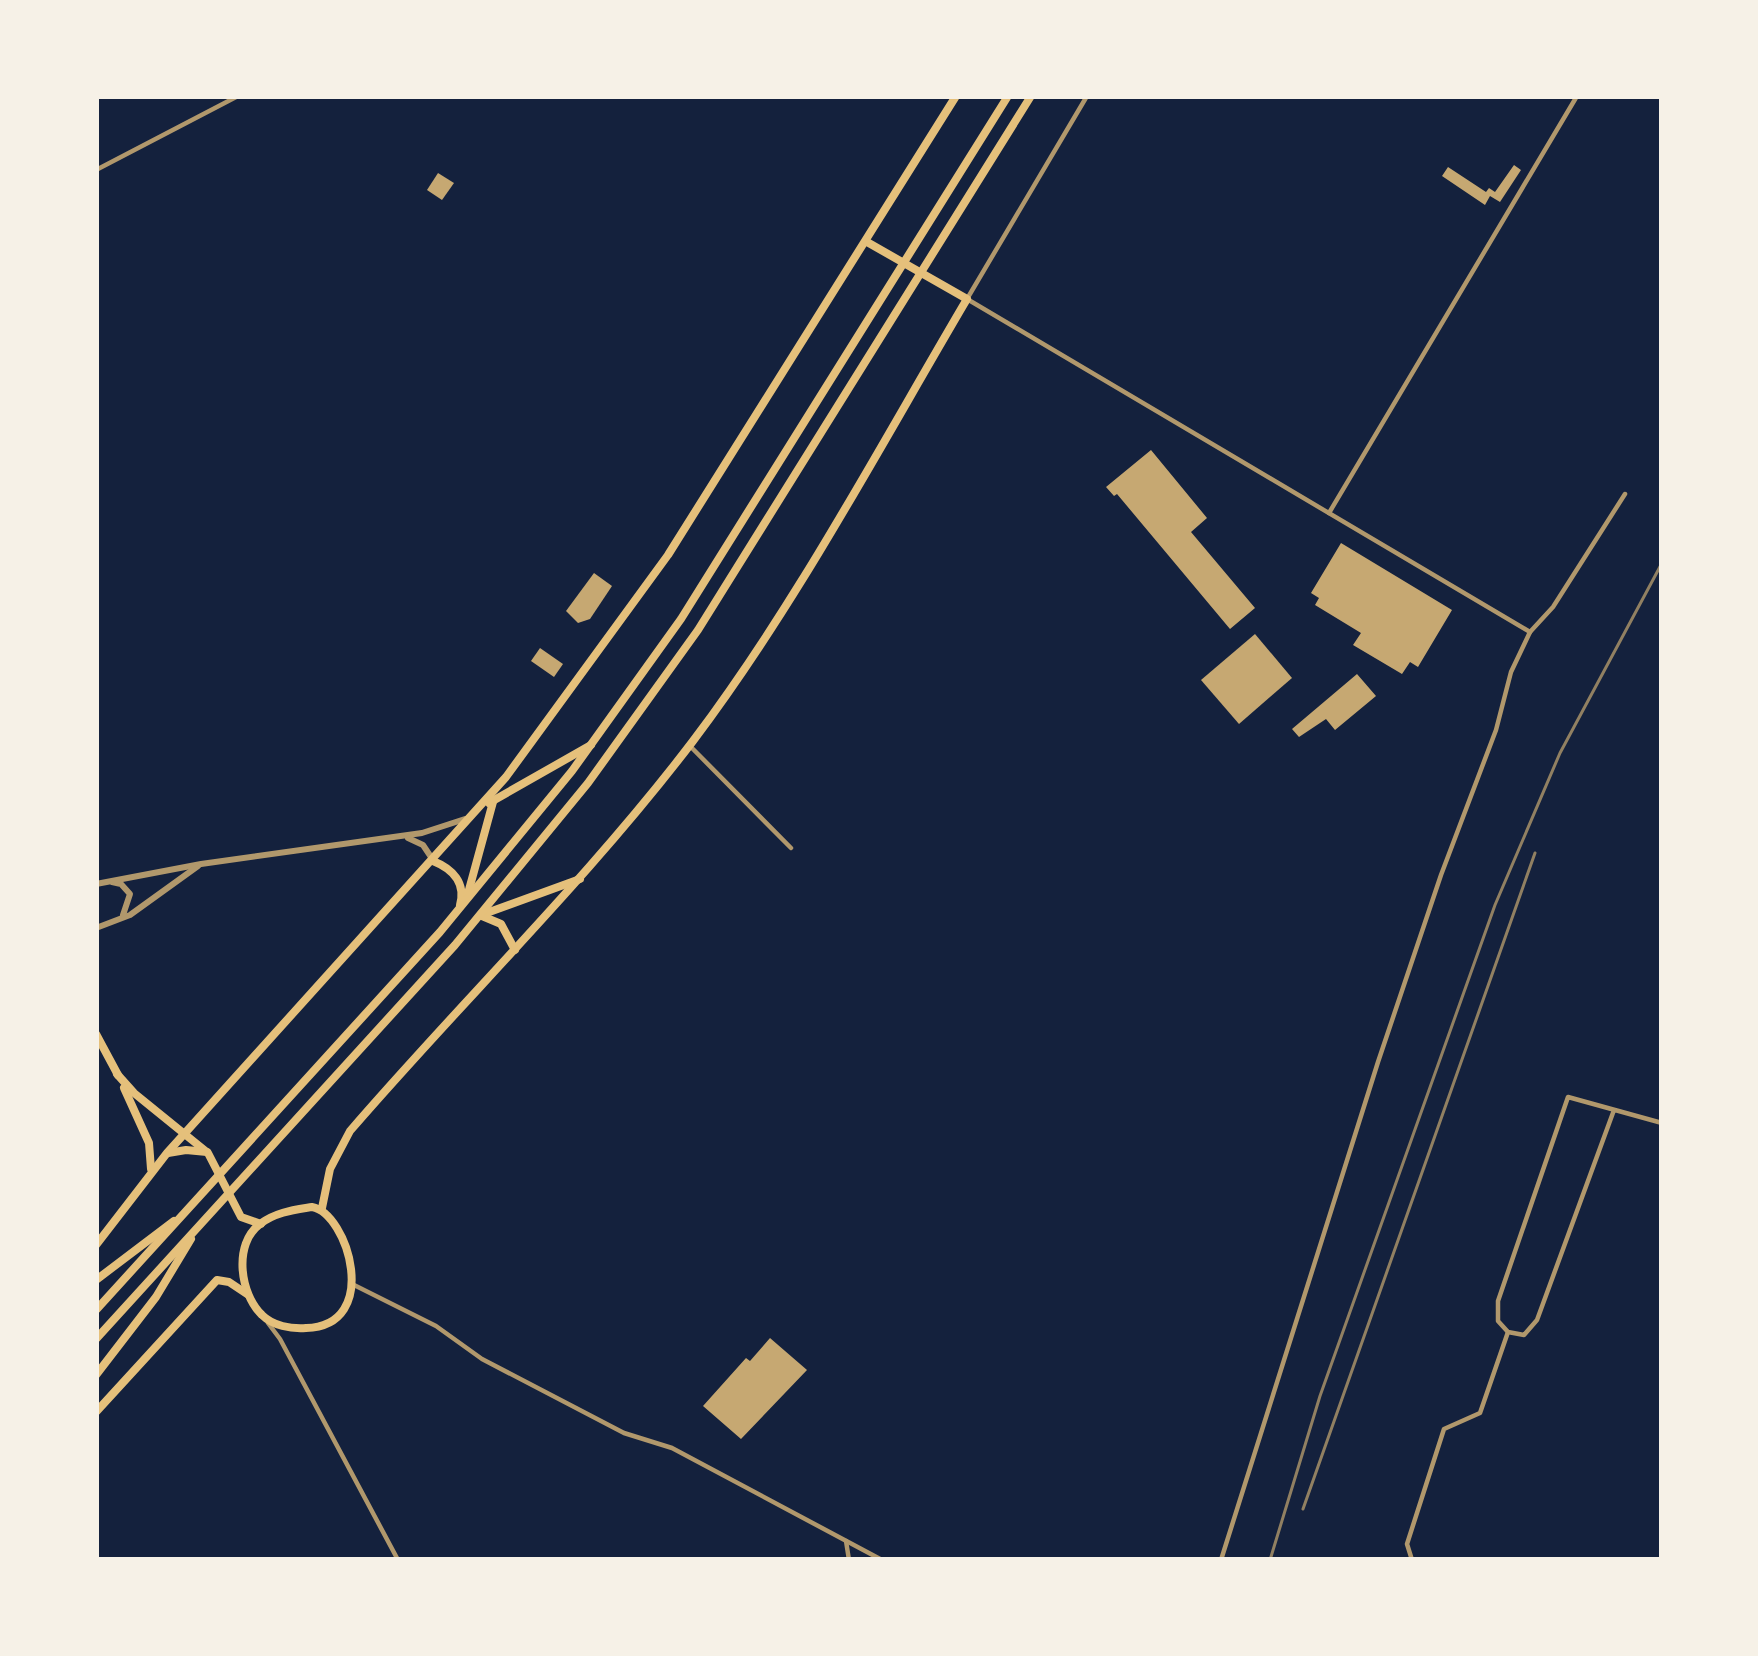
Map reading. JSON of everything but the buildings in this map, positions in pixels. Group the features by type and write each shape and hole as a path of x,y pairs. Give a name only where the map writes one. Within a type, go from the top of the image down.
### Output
{"main road":[{"path":"96,1245 167,1153 501,784 668,555 956,96"},
{"path":"96,1310 459,910 592,744 674,630 1008,96"},
{"path":"96,1339 480,916 572,805 682,652 1031,96"},
{"path":"322,1208 330,1169 350,1131 580,878 689,745 792,595 967,299 867,242"},
{"path":"473,814 592,744"},
{"path":"459,910 501,784"},
{"path":"433,861 459,882 459,910"},
{"path":"480,916 580,878"},
{"path":"480,916 498,921 515,950"},
{"path":"96,1034 152,1150 147,1180"},
{"path":"118,1075 134,1094 208,1153 241,1217 260,1224"},
{"path":"167,1153 208,1153"},
{"path":"248,1294 243,1264 247,1243 260,1224 282,1212 322,1208"},
{"path":"96,1412 217,1280 248,1294 262,1315 280,1325 316,1328 333,1321 346,1309 354,1285 334,1222 322,1208"},
{"path":"96,1280 124,1255 186,1214"},
{"path":"96,1375 196,1232"}],"street":[{"path":"96,170 238,96"},
{"path":"1087,96 967,299 1530,632"},
{"path":"1329,513 1577,96"},
{"path":"1221,1560 1378,1062 1496,730 1511,672 1530,632 1553,608 1625,494"},
{"path":"689,745 791,848"},
{"path":"96,884 201,864 399,837 452,825 473,814"},
{"path":"399,837 420,842 433,861"},
{"path":"96,928 116,922 201,864"},
{"path":"106,882 122,884 130,894 128,907 116,922"},
{"path":"1614,1110 1537,1320 1524,1335 1508,1332 1498,1321 1498,1300 1568,1097 1662,1123"},
{"path":"354,1285 436,1326 482,1359 603,1423 672,1448 882,1560"},
{"path":"262,1315 280,1339 398,1560"},
{"path":"280,1325 280,1339"},
{"path":"1412,1560 1406,1544 1444,1429 1480,1413 1508,1332"},
{"path":"846,1541 849,1560"}],"railway":[{"path":"1270,1560 1320,1396 1495,905 1560,753 1662,563"},
{"path":"1303,1509 1535,853"}]}
